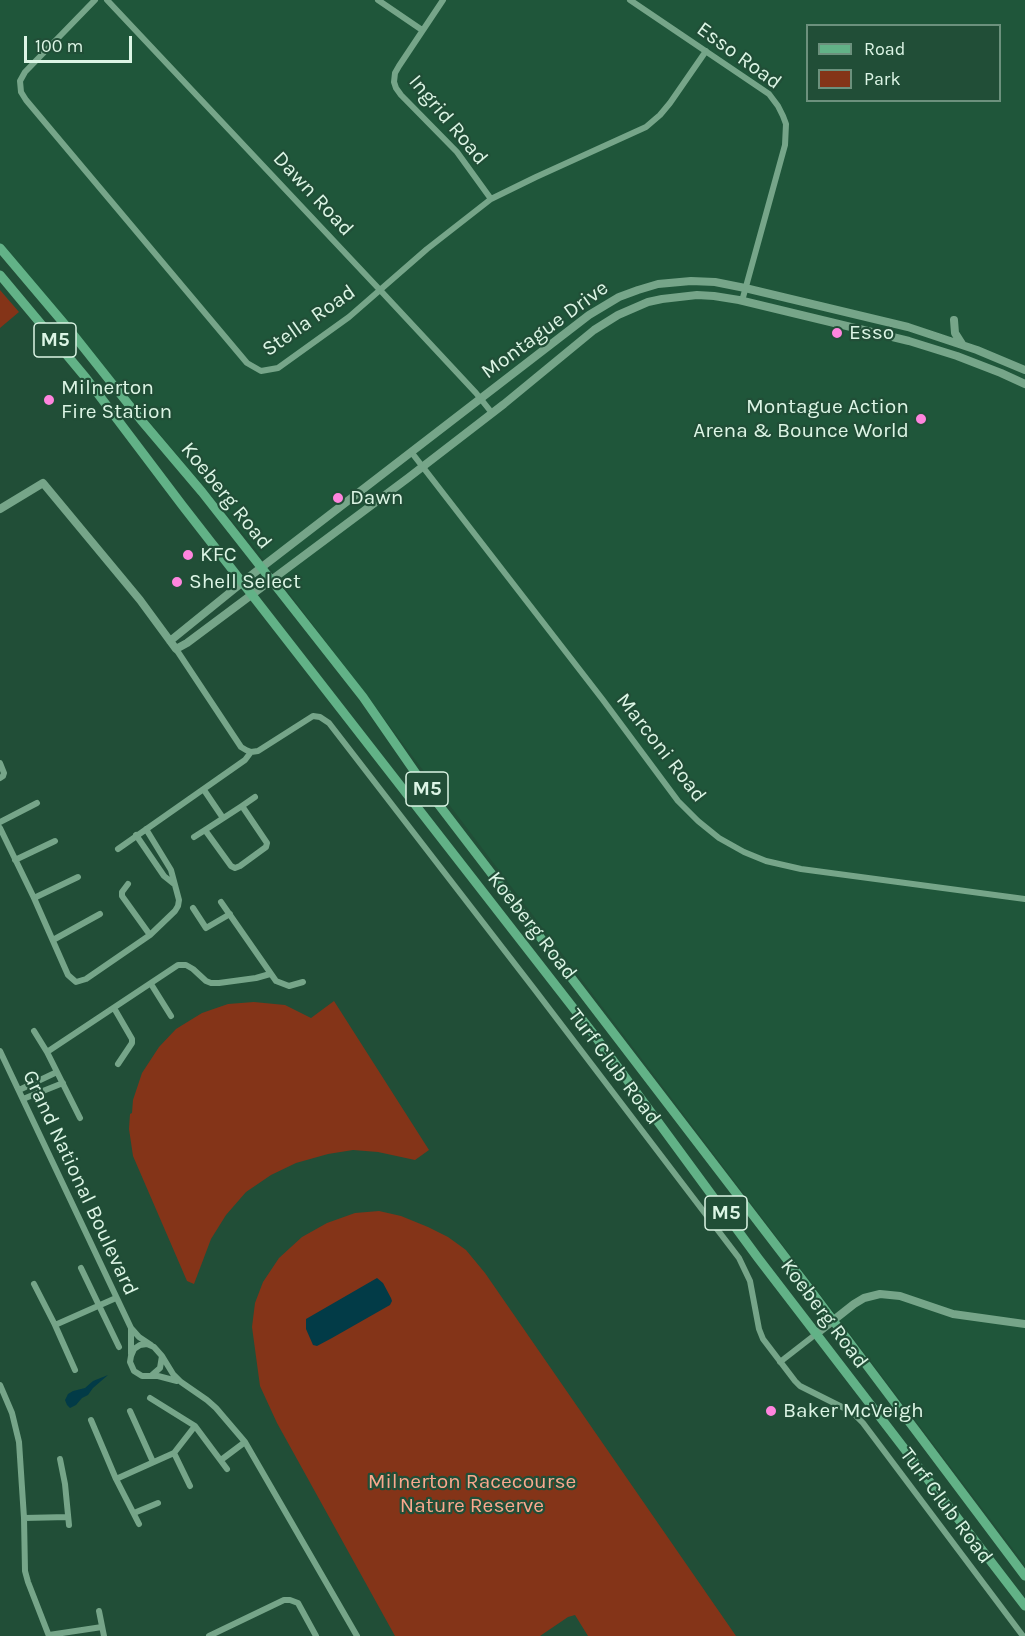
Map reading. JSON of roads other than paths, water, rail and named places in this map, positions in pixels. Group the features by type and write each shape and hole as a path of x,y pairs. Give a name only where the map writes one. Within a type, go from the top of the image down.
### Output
{"main road":[{"name":"Koeberg Road","path":"0,248 209,500 363,697 426,788 1025,1576"},
{"name":"Koeberg Road","path":"0,275 86,378 592,1032 816,1334 1025,1606"},
{"name":"Montague Drive","path":"170,641 243,582 590,315 619,297 638,290 658,284 691,281 715,282 745,288 897,324 962,344 1025,370"},
{"name":"Montague Drive","path":"176,649 423,467 594,330 631,308 663,299 685,296 714,296 742,301 909,341 979,365 1025,384"},
{"path":"954,320 955,333 962,344"},
{"path":"0,509 43,483 140,600 176,649"},
{"path":"816,1334 864,1298 888,1294 953,1314 1025,1324"}],"street":[{"name":"Stella Road","path":"95,0 25,72 20,81 21,92 30,106 247,363 261,371 278,368 349,316 427,249 491,199 646,127 670,103 706,51"},
{"name":"Dawn Road","path":"107,0 380,290 492,413"},
{"path":"378,0 422,30"},
{"name":"Ingrid Road","path":"443,0 395,74 394,82 401,95 457,152 491,199"},
{"name":"Esso Road","path":"630,0 769,94 778,106 786,124 785,145 742,301"},
{"name":"Marconi Road","path":"412,453 596,690 678,801 719,838 759,858 801,869 1025,899"},
{"path":"118,849 204,790 245,760 251,752 242,747 176,649"},
{"name":"Turf Club Road","path":"251,752 258,751 313,716 320,717 329,723 739,1258 750,1281 759,1329 763,1339 780,1362 800,1386 844,1408 863,1424 1023,1636"},
{"path":"0,763 4,773 0,778"},
{"path":"204,790 223,818"},
{"path":"194,837 255,797"},
{"path":"0,822 37,803"},
{"path":"206,830 231,867 240,866 266,847 267,843 242,806"},
{"path":"0,828 68,975 76,982 86,979 150,935 178,906 179,900 171,870 146,829"},
{"path":"136,835 164,876 175,884"},
{"path":"15,860 55,841"},
{"path":"34,898 78,877"},
{"path":"128,884 122,896 150,935"},
{"path":"221,902 276,981 289,986 303,982"},
{"path":"193,908 206,928 230,914"},
{"path":"53,940 100,914"},
{"path":"47,1052 178,965 186,965 211,983 256,978 270,974"},
{"path":"151,984 171,1016"},
{"path":"114,1008 132,1039 132,1043 118,1064"},
{"path":"34,1031 80,1118"},
{"name":"Grand National Boulevard","path":"0,1051 131,1328 151,1345"},
{"path":"19,1090 57,1072"},
{"path":"23,1099 63,1083"},
{"path":"81,1268 119,1347"},
{"path":"34,1284 75,1370"},
{"path":"55,1325 116,1298"},
{"name":"Grand National Boulevard","path":"131,1328 131,1356"},
{"path":"780,1362 816,1334"},
{"path":"181,1382 152,1375 142,1376 130,1365 131,1356 137,1347 144,1344 158,1349 170,1371 181,1382 207,1400 228,1421 244,1441 357,1636"},
{"path":"152,1375 160,1368 162,1356"},
{"path":"0,1385 17,1430 21,1460 25,1571 49,1636 102,1627"},
{"path":"150,1398 195,1426 227,1469"},
{"path":"130,1411 153,1462"},
{"path":"91,1420 116,1479 139,1524"},
{"path":"116,1479 174,1453 195,1426"},
{"path":"219,1458 244,1441"},
{"path":"174,1453 190,1486"},
{"path":"60,1459 69,1525"},
{"path":"134,1513 158,1503"},
{"path":"24,1518 68,1517"},
{"path":"209,1636 284,1600 298,1603 316,1636"},
{"path":"99,1611 104,1636"}],"water":[{"path":"377,1278 383,1283 391,1298 390,1305 317,1346 313,1345 306,1329 306,1319"},
{"path":"108,1375 76,1405 70,1408 67,1405 65,1400 68,1394 85,1388 93,1381"}],"place":[{"name":"Esso","path":"837,333"},
{"name":"Milnerton Fire Station","path":"49,400"},
{"name":"Montague Action Arena & Bounce World","path":"921,419"},
{"name":"Dawn","path":"338,498"},
{"name":"KFC","path":"188,555"},
{"name":"Shell Select","path":"177,582"},
{"name":"Baker McVeigh","path":"771,1411"}],"park label":[{"name":"Milnerton Racecourse Nature Reserve","path":"472,1494"}]}
